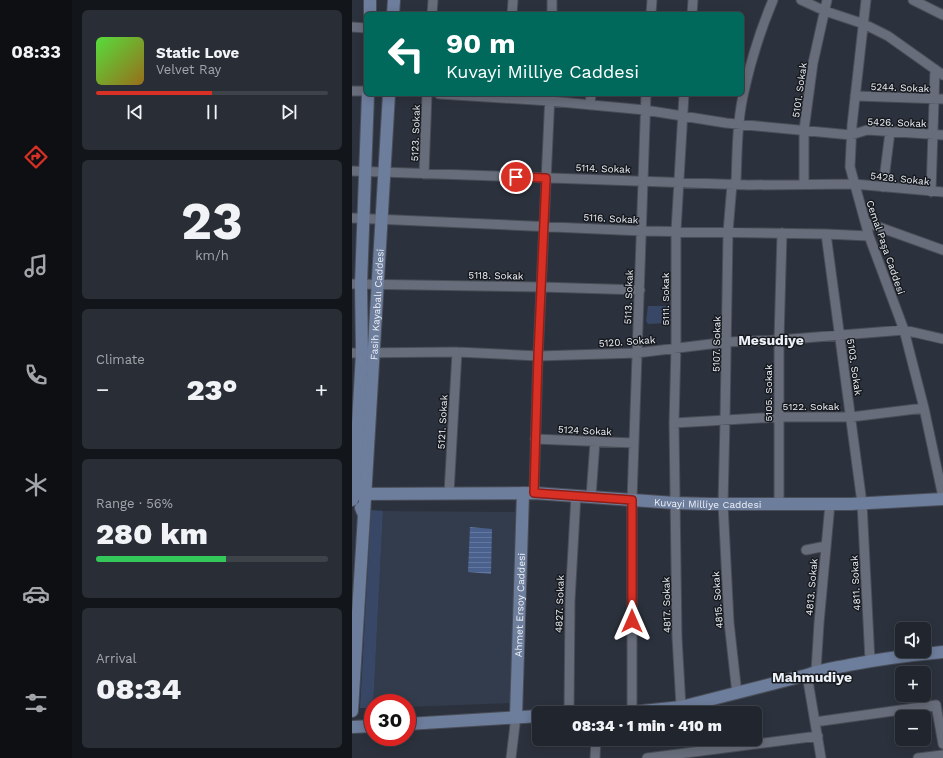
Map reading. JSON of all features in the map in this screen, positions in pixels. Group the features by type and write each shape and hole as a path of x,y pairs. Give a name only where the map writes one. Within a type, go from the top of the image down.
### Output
{"street":[{"path":"370,0 370,12"},
{"path":"393,12 394,0"},
{"path":"432,12 433,0"},
{"path":"512,12 513,0"},
{"path":"552,0 552,12"},
{"path":"651,12 652,0"},
{"path":"692,12 693,0"},
{"name":"5107. Sokak","path":"744,89 759,36 773,0"},
{"path":"801,0 825,11 864,24 888,36 941,72 933,99 931,192"},
{"name":"5101. Sokak","path":"804,184 804,130 813,63 827,0"},
{"name":"Cemal Paşa Caddesi","path":"866,0 851,135 850,166 869,236 904,330 924,408 943,498"},
{"path":"913,0 943,15"},
{"path":"352,27 364,28"},
{"path":"352,90 364,91"},
{"name":"Fasih Kayabalı Caddesi","path":"352,711 364,515 356,495 362,353 357,284 358,218 365,172 368,96"},
{"name":"Fasih Kayabalı Caddesi","path":"362,353 377,284 389,96"},
{"name":"5123. Sokak","path":"424,174 427,96"},
{"name":"5426. Sokak","path":"513,96 550,97 590,105 645,110 739,124 851,135 867,130 943,134"},
{"path":"590,105 591,96"},
{"name":"5113. Sokak","path":"628,706 632,500 646,96"},
{"name":"5111. Sokak","path":"675,503 674,423 676,347 676,231 684,96"},
{"name":"5107. Sokak","path":"723,504 726,420 728,232 742,96"},
{"name":"5244. Sokak","path":"855,96 943,99"},
{"path":"529,493 535,439 550,97"},
{"path":"883,187 890,132"},
{"name":"5114. Sokak","path":"352,171 734,184 854,184"},
{"name":"5428. Sokak","path":"854,184 943,192"},
{"name":"5116. Sokak","path":"358,218 642,231 869,236"},
{"path":"865,222 943,250"},
{"name":"5105. Sokak","path":"779,504 779,340 782,233"},
{"name":"5103. Sokak","path":"826,234 862,504"},
{"name":"5118. Sokak","path":"357,284 640,290"},
{"name":"5120. Sokak","path":"362,353 457,352 538,356 637,352 727,342 779,340 904,330 942,336"},
{"name":"5121. Sokak","path":"449,493 457,352"},
{"name":"5122. Sokak","path":"674,423 779,417 850,417 924,408"},
{"name":"5124 Sokak","path":"535,439 634,443"},
{"path":"591,497 594,441"},
{"name":"Kuvayi Milliye Caddesi","path":"356,495 529,493 576,495 675,503 723,504 862,504 943,498"},
{"name":"Ahmet Ersoy Caddesi","path":"516,716 529,493"},
{"name":"4827. Sokak","path":"569,706 570,601 576,495"},
{"name":"4817. Sokak","path":"675,503 677,637 681,706"},
{"name":"4815. Sokak","path":"723,504 729,622 737,694"},
{"name":"4813. Sokak","path":"821,758 815,722 812,673 819,623 830,504"},
{"name":"4811. Sokak","path":"862,504 870,661"},
{"path":"806,550 826,546"},
{"path":"685,706 737,694 812,673 870,661 943,652"},
{"path":"815,722 936,705 943,744"},
{"path":"511,758 516,716"},
{"path":"416,723 532,716"},
{"path":"352,727 364,726"},
{"path":"647,758 818,736"},
{"path":"595,758 596,746"},
{"path":"918,758 943,755"}],"shaded area":[{"path":"648,306 668,306 671,308 669,323 648,324 646,321"},
{"path":"371,510 383,511 374,694 364,694 364,708 360,708"},
{"path":"383,511 516,512 512,703 416,707 416,694 373,694"},
{"path":"470,527 492,529 491,574 468,572"}],"district":[{"name":"Mesudiye","path":"771,340"},
{"name":"Mahmudiye","path":"812,677"}],"route":[{"path":"516,177 546,178 538,356 534,493 632,500 632,621"}]}
